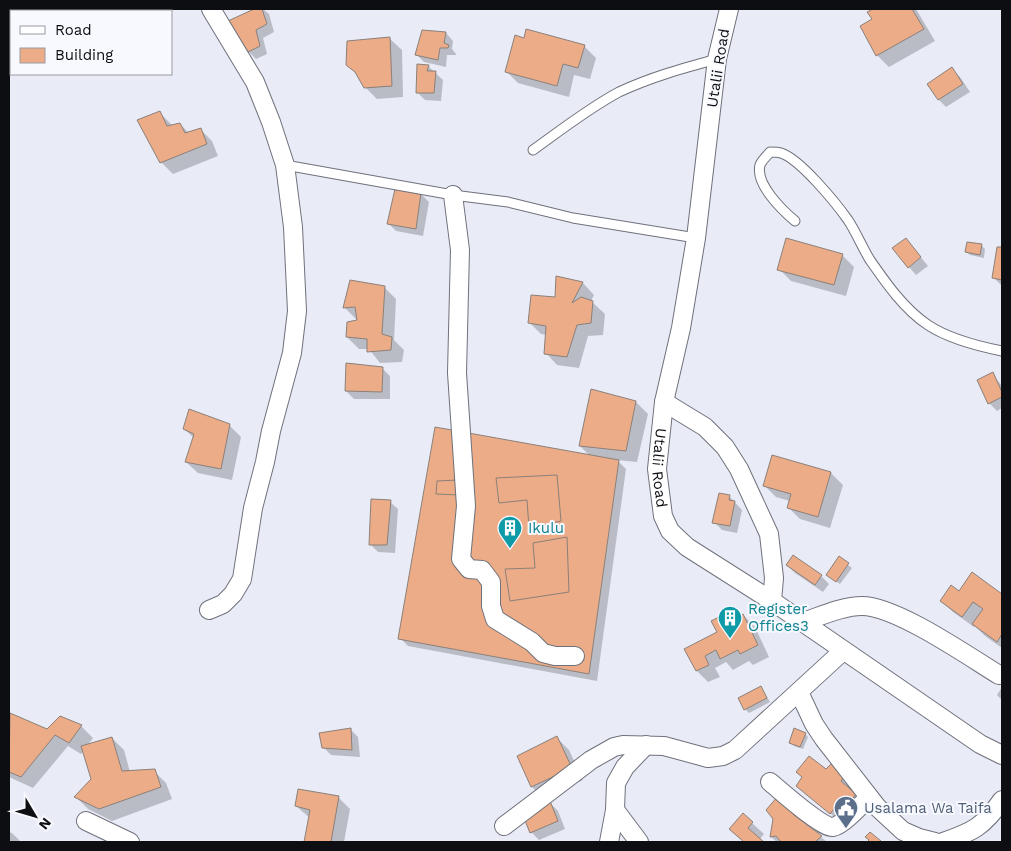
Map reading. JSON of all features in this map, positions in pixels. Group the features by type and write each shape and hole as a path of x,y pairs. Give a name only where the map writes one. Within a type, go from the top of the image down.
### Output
{"street":[{"path":"209,610 223,604 233,594 242,579 253,508 292,353 298,311 293,227 285,165 255,82 211,9"},
{"name":"Utalii Road","path":"729,9 718,59 696,238 682,328 664,402 657,469 663,516 670,531 687,547 772,601 980,744 1002,755"},
{"path":"453,195 460,250 457,373 466,506 461,559 469,569 482,570 491,582 491,606 495,619 532,642 543,653 554,656 575,656"},
{"path":"664,402 706,427 725,447 739,469 769,534 774,578 772,601"},
{"path":"803,622 840,610 861,606 876,608 902,618 999,675"},
{"path":"504,826 592,760 605,752 623,745 664,746 708,758 723,756 735,750 844,652"},
{"path":"800,692 814,724 838,760 869,798 903,831 935,842"},
{"path":"609,842 615,810 616,783 619,775 646,745"},
{"path":"770,782 808,813 831,828 840,824 869,798"},
{"path":"943,842 960,837 978,827 990,817 1002,800"},
{"path":"615,810 639,842"},
{"path":"86,821 130,842"}],"lane":[{"path":"533,150 573,121 618,93 668,72 718,59"},
{"path":"795,221 780,208 765,186 759,173 761,162 770,152 782,153 795,162 821,186 848,221 887,284 912,312 945,336 1002,351"},
{"path":"285,165 453,195 508,202 573,218 696,238"}],"building":[{"path":"254,9 262,9 267,24 256,30 260,46 248,52 228,21"},
{"path":"873,9 912,9 924,29 876,56 860,26 872,19 867,12"},
{"path":"526,29 585,45 578,68 563,64 557,86 505,72 515,35 524,38"},
{"path":"422,30 446,32 444,43 449,45 448,48 440,48 438,60 415,55"},
{"path":"390,37 392,86 364,88 355,72 346,65 347,41"},
{"path":"417,64 429,65 427,71 436,71 434,93 416,93"},
{"path":"952,67 963,84 938,100 927,84"},
{"path":"160,111 167,126 180,123 185,133 201,128 207,144 160,163 137,120"},
{"path":"395,189 421,193 416,229 387,224"},
{"path":"786,238 843,254 834,285 777,270"},
{"path":"906,238 921,257 908,268 892,248"},
{"path":"967,242 982,244 980,255 965,252"},
{"path":"997,247 1002,247 1002,280 992,278"},
{"path":"556,276 583,282 572,303 581,297 593,301 591,323 577,325 567,357 544,354 546,326 528,323 531,295 555,297"},
{"path":"350,280 385,286 382,334 392,337 391,350 367,352 367,339 346,337 347,322 357,320 355,307 343,308"},
{"path":"346,363 383,367 382,392 345,391"},
{"path":"993,372 1002,392 1002,397 988,404 977,380"},
{"path":"591,389 636,401 626,451 579,446"},
{"path":"189,409 230,424 221,469 185,462 194,434 183,429"},
{"name":"Ikulu","path":"435,427 619,460 589,674 398,639"},
{"path":"772,455 831,472 818,517 787,508 791,494 763,486"},
{"path":"557,475 561,521 529,528 527,500 499,503 496,478"},
{"path":"458,480 459,495 436,494 437,481"},
{"path":"719,493 730,495 729,500 735,501 730,526 712,523"},
{"path":"371,499 391,500 387,545 369,545"},
{"path":"567,537 569,592 510,601 505,569 535,568 533,543"},
{"path":"793,555 822,575 815,585 786,565"},
{"path":"839,556 849,563 836,582 826,575"},
{"path":"972,572 1002,594 1002,634 997,642 972,624 983,609 973,602 962,617 940,601 951,585 959,591"},
{"name":"Register Offices3","path":"731,611 735,618 743,614 758,645 740,654 738,650 720,659 716,650 705,656 709,665 696,671 684,649 717,632 711,621"},
{"path":"761,686 767,698 744,710 738,698"},
{"path":"10,713 47,729 60,716 82,725 69,743 55,735 21,777 9,772"},
{"path":"351,728 352,750 322,748 319,733"},
{"path":"794,728 806,733 800,747 789,743"},
{"path":"557,736 572,768 531,787 517,756"},
{"path":"112,737 122,771 155,769 161,787 99,809 74,797 91,779 81,746"},
{"path":"809,756 826,769 831,764 845,776 841,781 856,794 844,810 837,805 830,814 796,786 802,777 796,772"},
{"path":"298,789 339,796 331,842 304,842 310,810 295,806"},
{"path":"778,796 796,809 794,815 822,836 815,842 781,842 776,836 770,837 773,819 766,810"},
{"path":"550,801 558,821 530,833 522,813"},
{"path":"743,813 753,822 748,828 764,842 744,842 729,829"},
{"path":"870,832 881,841 867,842 869,840 865,837"}],"place":[{"name":"Ikulu","path":"510,549"},
{"name":"Register Offices3","path":"730,639"},
{"name":"Usalama Wa Taifa","path":"846,829"}]}
